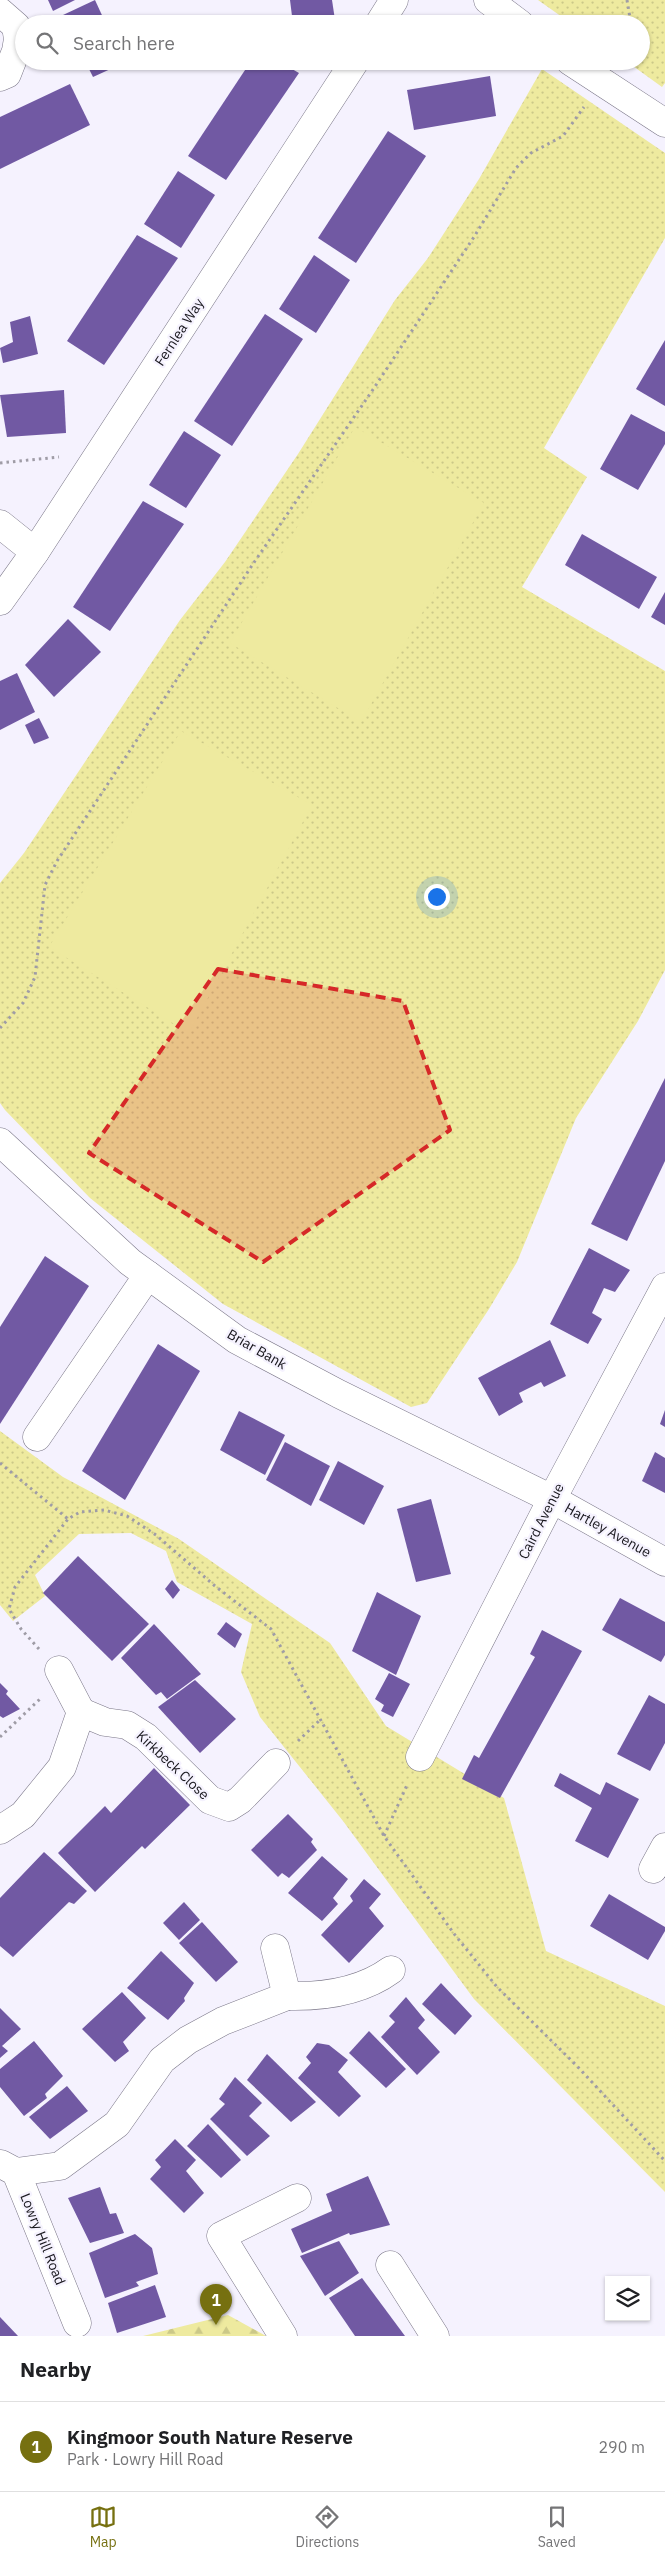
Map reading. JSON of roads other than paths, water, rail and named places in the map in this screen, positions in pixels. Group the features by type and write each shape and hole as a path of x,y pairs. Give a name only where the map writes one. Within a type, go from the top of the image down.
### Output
{"street":[{"path":"385,15 394,0"},
{"path":"488,0 508,15"},
{"path":"0,12 15,25"},
{"path":"0,77 7,74 15,49"},
{"name":"Fernlea Way","path":"0,600 35,552 348,70"},
{"path":"583,70 665,124"},
{"path":"0,524 35,552"},
{"name":"Briar Bank","path":"0,1142 122,1256 238,1340 339,1394 552,1499"},
{"path":"37,1437 148,1275"},
{"name":"Caird Avenue","path":"420,1757 552,1499 665,1287"},
{"name":"Hartley Avenue","path":"552,1499 665,1562"},
{"path":"0,1830 23,1815 62,1767 81,1712 63,1677"},
{"name":"Kirkbeck Close","path":"81,1712 105,1722 127,1725 146,1737 210,1800 229,1807 240,1800 276,1763"},
{"path":"275,1948 287,1996"},
{"path":"8,2168 60,2166 117,2124 162,2060 188,2040 222,2021 287,1996 316,1996 361,1987 379,1979 391,1970"},
{"name":"Lowry Hill Road","path":"8,2168 77,2323"},
{"path":"283,2336 221,2236 297,2198"},
{"path":"390,2265 435,2336"}],"place":[{"name":"Kingmoor South Nature Reserve","path":"216,2325"}]}
